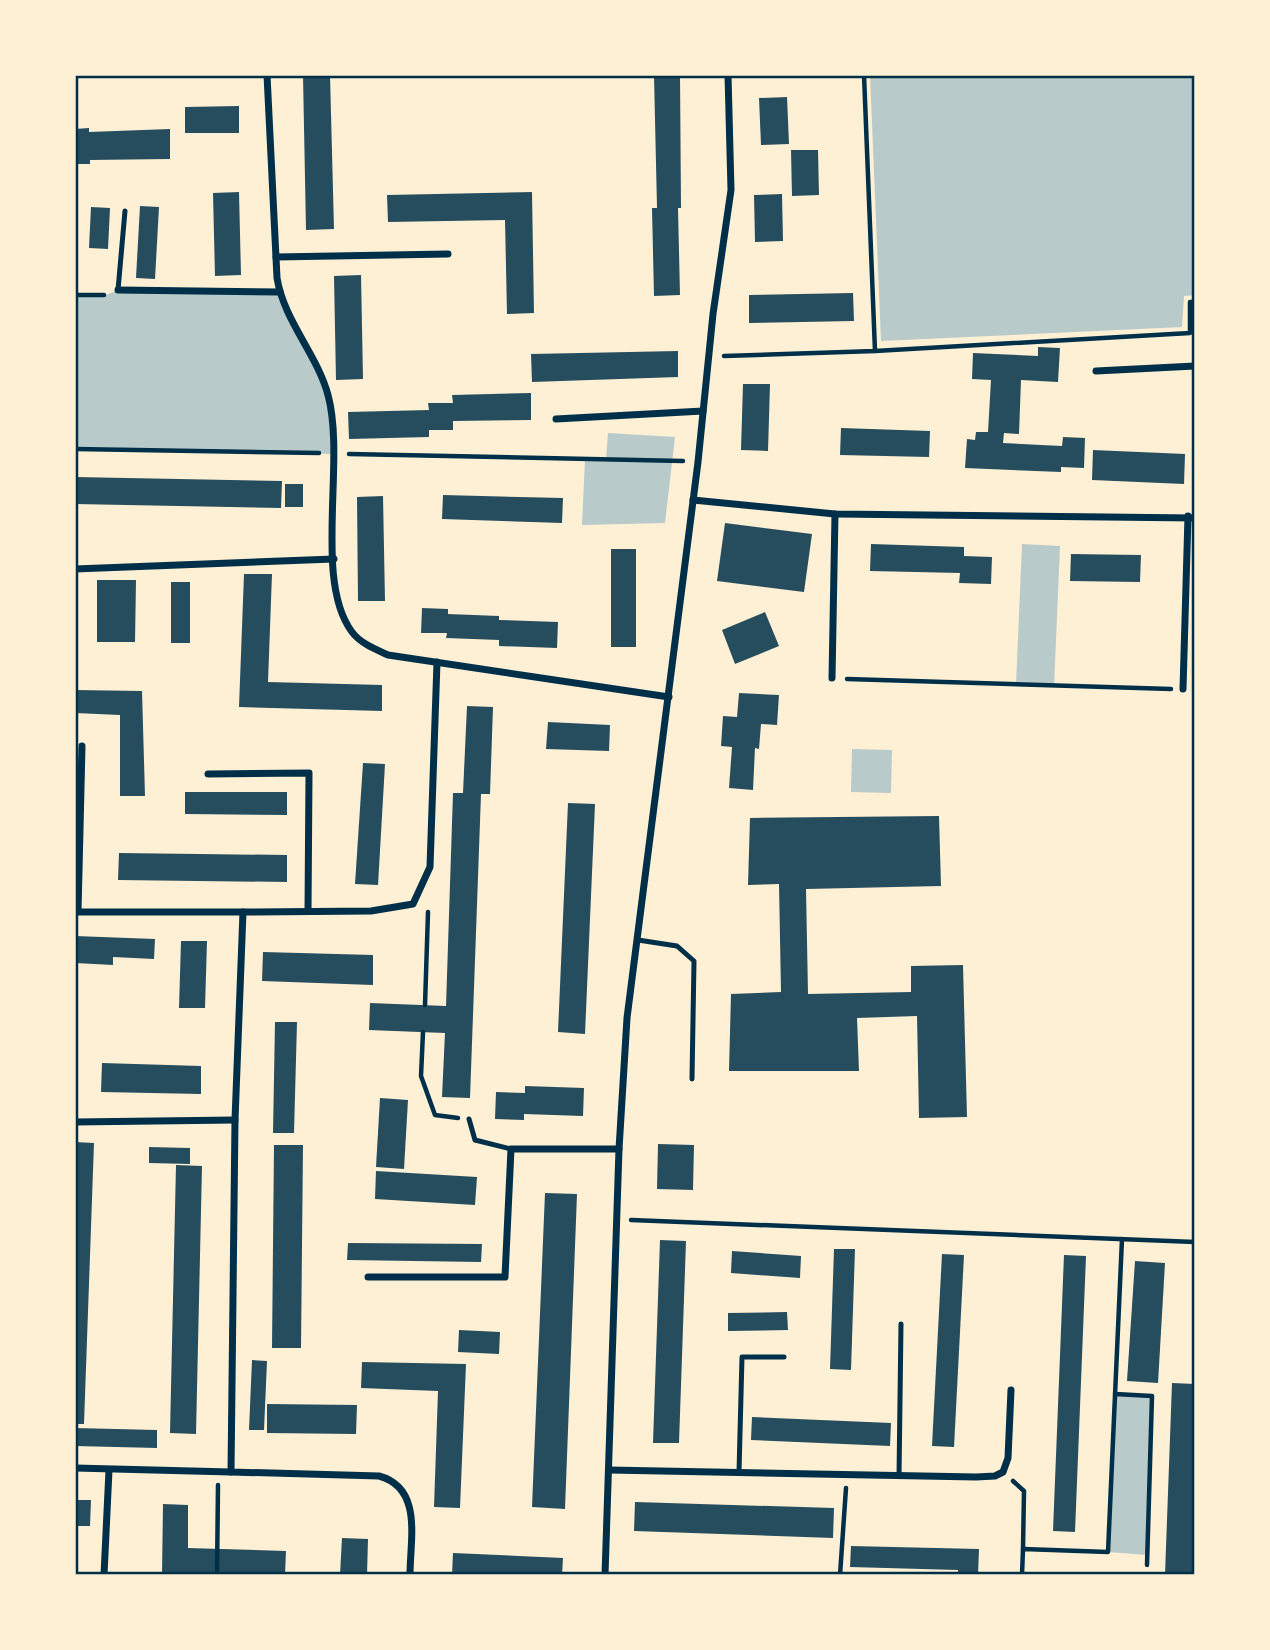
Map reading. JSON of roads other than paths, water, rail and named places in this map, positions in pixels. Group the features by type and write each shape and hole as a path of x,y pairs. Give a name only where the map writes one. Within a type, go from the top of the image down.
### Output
{"street":[{"path":"267,75 280,292 328,395 334,453 334,587 340,612 353,634 371,648 388,654 669,697"},
{"path":"605,1575 616,1219 627,1018 731,190 728,75"},
{"path":"276,257 447,254"},
{"path":"118,290 280,292"},
{"path":"1096,371 1195,366"},
{"path":"556,419 703,411"},
{"path":"693,500 835,514 1191,517 1182,689"},
{"path":"832,678 835,514"},
{"path":"75,569 334,559"},
{"path":"82,746 78,912 370,911 413,904 430,867 437,662"},
{"path":"208,774 309,773 308,911"},
{"path":"231,1472 235,1120 243,912"},
{"path":"75,1122 235,1120"},
{"path":"368,1277 505,1277 511,1149 619,1149"},
{"path":"609,1470 976,1478 995,1476 1003,1472 1008,1458 1011,1390"},
{"path":"75,1468 387,1478 396,1483 407,1496 411,1507 410,1575"},
{"path":"104,1575 109,1470"}],"lane":[{"path":"118,290 125,211"},
{"path":"638,940 677,946 694,961 692,1079"},
{"path":"469,1119 475,1140 511,1149"},
{"path":"899,1476 901,1324"},
{"path":"739,1472 742,1357 784,1357"}]}
